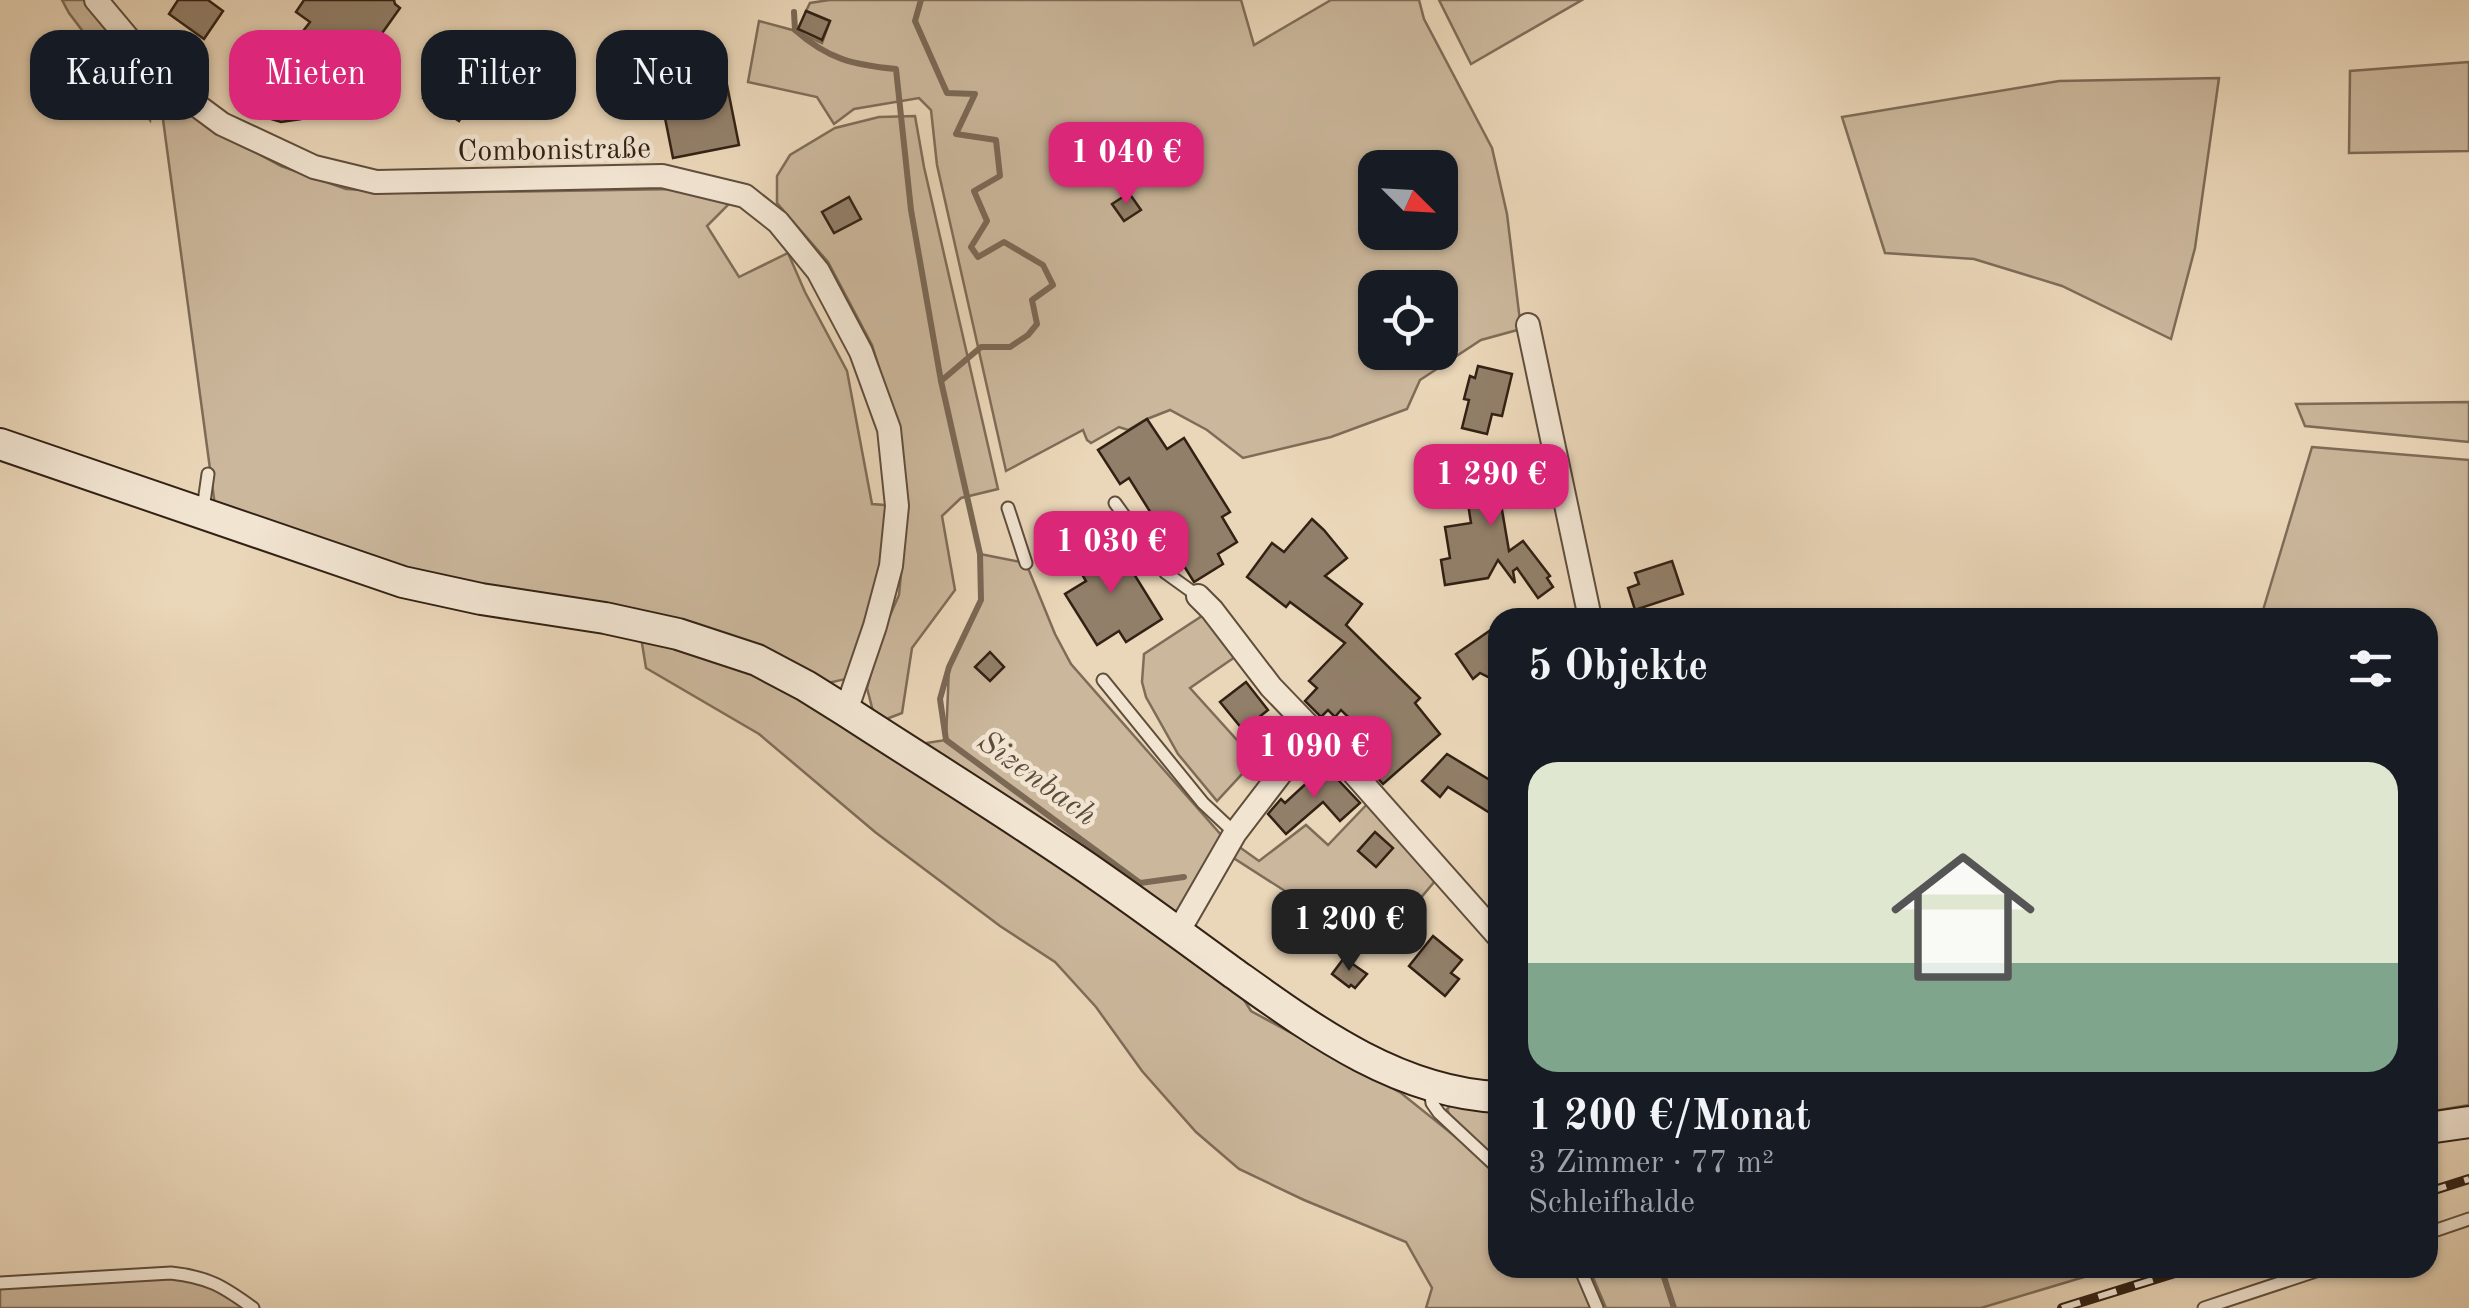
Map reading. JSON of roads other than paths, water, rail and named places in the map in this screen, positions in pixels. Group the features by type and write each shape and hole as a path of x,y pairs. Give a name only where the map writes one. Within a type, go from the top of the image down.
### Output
{"main road":[{"path":"0,444 403,582 678,634 757,660 846,711 1092,871 1281,1007 1367,1061 1430,1086 1488,1097"},
{"path":"2438,1128 2469,1122"}],"street":[{"name":"Combonistraße","path":"96,0 164,81 222,124 314,167 376,182 662,176 745,196 778,222 818,271 862,352 889,428 898,506 890,566 846,711"},
{"path":"1528,325 1588,608"},
{"path":"1198,596 1271,688 1488,924"},
{"path":"1178,932 1235,833 1313,731"}],"lane":[{"path":"202,514 208,474"},
{"path":"1115,503 1166,574 1198,596"},
{"path":"1008,508 1026,562"},
{"path":"1102,680 1202,802 1235,833"},
{"path":"1430,1086 1438,1113 1488,1159"},
{"path":"2438,1230 2469,1219"},
{"path":"0,1282 171,1273 198,1276 225,1288 252,1308"},
{"path":"1584,1278 1597,1308"},
{"path":"2204,1308 2294,1278"}],"waterway":[{"name":"Sizenbach","path":"921,0 915,21 947,93 975,94 956,134 996,140 1000,176 974,191 987,221 971,247 978,257 1004,242 1043,265 1053,285 1032,300 1037,324 1028,335 1010,347 981,347 941,381 980,554 981,600 949,667 940,699 946,740 1140,883 1184,877"},
{"path":"794,12 795,30 819,48 854,63 896,69 911,210 941,381"},
{"name":"Sizenbach","path":"1664,1278 1674,1308"}],"railway":[{"path":"2438,1189 2469,1179"},
{"path":"2062,1308 2159,1278"}]}
